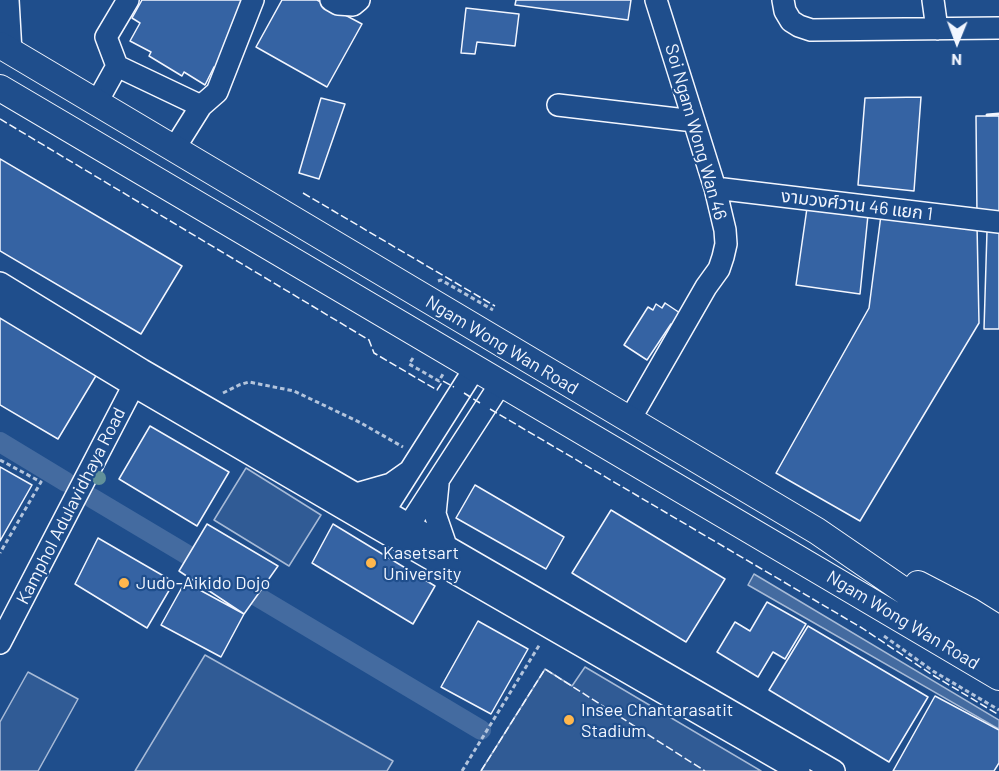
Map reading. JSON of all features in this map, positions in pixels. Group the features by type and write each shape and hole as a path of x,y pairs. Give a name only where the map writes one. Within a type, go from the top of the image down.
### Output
{"main road":[{"name":"Ngam Wong Wan Road","path":"5,48 817,531 954,626 999,653"},
{"name":"Ngam Wong Wan Road","path":"0,87 999,678"},
{"path":"817,531 999,629"},
{"path":"799,559 938,660 999,697"}],"street":[{"path":"5,48 8,0"},
{"path":"128,0 106,37 117,66 201,106"},
{"path":"174,149 201,106 217,92 253,0"},
{"path":"331,0 338,4 353,5 359,0"},
{"name":"Soi Ngam Wong Wan 46","path":"629,421 718,270 726,244 715,188 656,0"},
{"path":"783,0 785,11 791,21 811,30 999,28"},
{"path":"933,0 937,29"},
{"path":"97,102 117,66"},
{"path":"558,105 694,121"},
{"name":"งามวงศ์วาน 46 แยก 1","path":"715,188 999,222"},
{"path":"0,283 138,378 404,533 799,771"},
{"path":"0,305 357,494 380,519"},
{"path":"357,494 392,484 475,368"},
{"name":"Kamphol Adulavidhaya Road","path":"0,643 138,378"},
{"path":"404,533 501,383"},
{"path":"380,519 409,460"},
{"path":"440,478 435,514 446,546"},
{"path":"404,533 446,546 834,771"}],"path":[{"path":"437,282 441,280 493,310"},
{"path":"413,358 409,364 439,381"},
{"path":"219,396 238,385 249,382 294,392 361,423 409,460"},
{"path":"0,460 40,482 0,553"},
{"path":"462,771 544,636"}],"shaded area":[{"path":"246,468 321,515 289,566 214,520"},
{"path":"754,574 999,720 999,729 748,585"},
{"path":"205,655 393,761 387,771 135,771"},
{"name":"Insee Chantarasatit Stadium","path":"585,667 761,771 481,771 545,669 572,686"},
{"path":"28,672 78,699 38,771 0,771 0,722"}],"building":[{"path":"142,0 243,0 219,70 214,67 205,85 184,72 182,76 149,56 151,52 130,41 140,23 132,18"},
{"path":"282,0 317,0 362,24 327,87 256,47"},
{"path":"516,0 631,0 628,20 515,5"},
{"path":"466,8 519,14 515,46 477,42 475,54 461,53"},
{"path":"921,97 914,191 858,185 865,98"},
{"path":"321,98 345,104 319,179 299,173"},
{"path":"976,116 999,116 999,216 977,216"},
{"path":"0,159 182,266 141,334 0,251"},
{"path":"807,208 868,215 860,294 796,285"},
{"path":"881,215 977,225 979,323 860,521 776,473 869,308"},
{"path":"987,231 999,232 999,329 984,329"},
{"path":"665,303 683,315 675,326 671,324 647,360 624,345 648,307 653,310 656,304 662,308"},
{"path":"0,317 97,374 58,439 0,405"},
{"path":"150,426 229,472 197,526 119,479"},
{"path":"0,467 32,485 0,541"},
{"path":"475,485 564,537 546,569 456,518"},
{"path":"611,510 725,579 686,642 572,573"},
{"path":"207,524 278,566 244,614 179,571"},
{"path":"333,524 435,586 413,624 312,563"},
{"name":"Judo-Aikido Dojo","path":"98,538 174,582 147,628 75,584"},
{"path":"185,582 244,614 221,657 161,625"},
{"path":"767,602 806,624 785,659 773,652 758,677 717,652 735,622 750,631"},
{"path":"478,621 528,649 491,714 441,687"},
{"path":"808,626 928,697 889,762 769,690"},
{"path":"935,696 999,730 999,763 994,771 893,771"}],"waterway":[{"path":"0,442 66,482"},
{"path":"92,498 481,730"}],"fence":[{"path":"0,119 369,340 374,353 437,390 443,381 454,387"},
{"path":"303,193 495,306"},
{"path":"464,393 480,403"},
{"path":"490,409 862,628 931,674 999,715"},
{"path":"481,771 545,669 705,771"}],"wall":[{"path":"987,115 999,114"}],"place":[{"name":"Kasetsart University","path":"371,563"},
{"name":"Judo-Aikido Dojo","path":"124,583"},
{"name":"Insee Chantarasatit Stadium","path":"569,720"}]}
